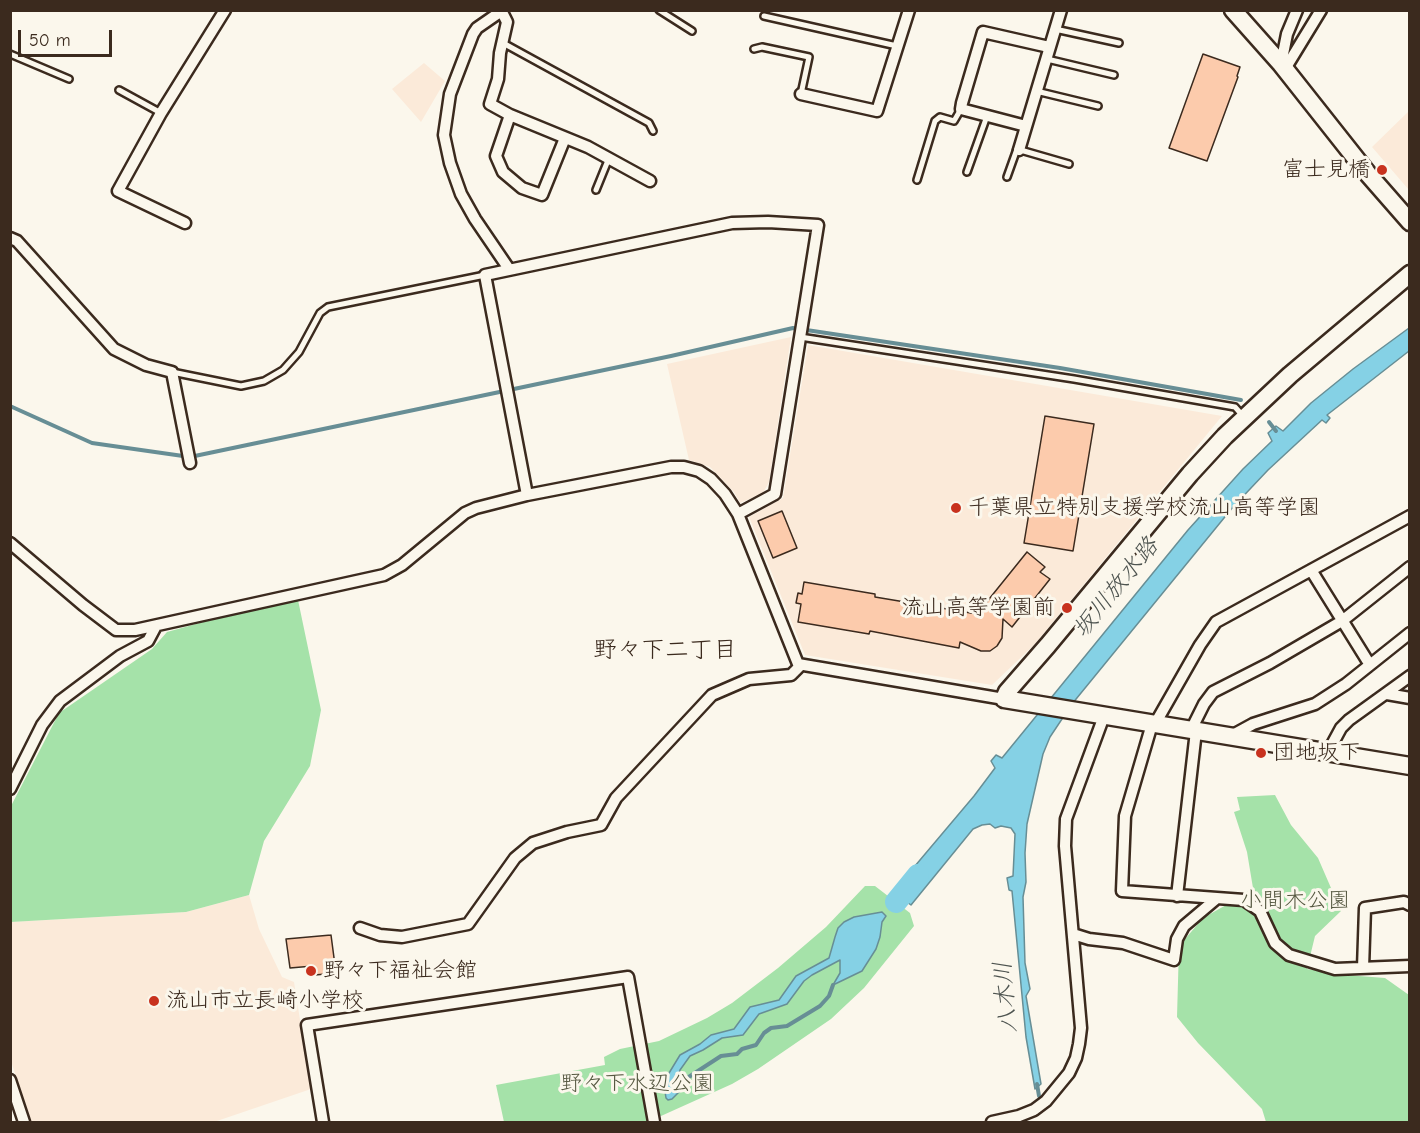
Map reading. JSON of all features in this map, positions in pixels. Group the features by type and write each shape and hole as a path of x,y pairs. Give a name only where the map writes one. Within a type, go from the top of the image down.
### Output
{"street":[{"path":"185,223 118,191 161,113 225,10"},
{"path":"801,94 877,111 909,10"},
{"path":"1019,150 1061,10"},
{"path":"1233,10 1283,66 1368,174 1410,222"},
{"path":"1283,66 1287,34 1297,10"},
{"path":"1283,66 1321,10"},
{"path":"508,269 461,194 450,163 444,135 450,94 473,34 477,28 503,11 507,22 498,79 490,104 609,158 650,181"},
{"path":"1026,126 961,109 983,32 1049,47"},
{"path":"510,115 496,156 502,171 522,188 542,195 565,138"},
{"path":"528,495 484,275 732,223 787,222 818,225 775,494 738,514"},
{"path":"10,238 24,249 114,349 146,365 172,372 189,459"},
{"path":"1009,700 1007,692 1190,474 1244,417 1339,331 1410,274"},
{"path":"10,543 83,605 116,630 124,631 156,626 384,575 402,565 465,513 476,508 528,495 671,467 684,467 699,471 711,479 725,494 738,514 800,666 1410,766"},
{"path":"1410,516 1216,622 1154,724 1125,816 1122,891 1244,900 1256,908 1275,944 1289,955 1335,969 1410,966"},
{"path":"1177,896 1194,731 1204,704 1213,692 1270,663 1342,621 1410,567"},
{"path":"1311,570 1370,664"},
{"path":"10,789 42,725 60,700 120,656 148,641 156,626"},
{"path":"1231,736 1253,724 1309,707 1347,684 1410,633"},
{"path":"360,928 380,935 402,937 468,924 515,858 532,843 567,832 602,825 616,798 712,695 749,679 790,675 800,666"},
{"path":"1328,752 1341,728 1349,720 1410,676"},
{"path":"1387,694 1410,698"},
{"path":"992,1122 1034,1110 1046,1101 1069,1073 1079,1044 1080,1028 1065,846 1066,819 1099,715"},
{"path":"1072,934 1089,939 1123,943 1174,960 1177,939 1184,926 1215,899"},
{"path":"1363,968 1365,908 1404,902 1410,905"},
{"path":"324,1122 307,1025 628,977 654,1122"},
{"path":"10,1080 24,1122"}],"lane":[{"path":"659,10 692,31"},
{"path":"764,16 898,46"},
{"path":"1055,29 1119,43"},
{"path":"502,43 649,123 653,131"},
{"path":"754,49 762,47 809,57 801,94"},
{"path":"10,54 69,79"},
{"path":"1045,59 1114,75"},
{"path":"119,90 161,113"},
{"path":"1036,91 1098,106"},
{"path":"917,180 935,121 940,117 954,121 961,109"},
{"path":"968,172 987,116"},
{"path":"1007,177 1017,149 1069,164"},
{"path":"596,190 609,158"},
{"path":"172,372 241,386 264,381 283,370 299,352 320,313 328,308 484,275"},
{"path":"800,337 1074,379 1235,407 1244,417"}],"shaded area":[{"path":"424,63 445,81 421,122 392,89"},
{"path":"1409,111 1409,190 1372,147"},
{"path":"791,337 769,482 763,493 740,503 734,492 710,467 689,460 667,364"},
{"name":"千葉県立特別支援学校流山高等学園","path":"808,345 1222,416 1034,645 992,685 805,655 749,517 783,498"},
{"name":"流山市立長崎小学校","path":"249,895 259,929 282,977 294,982 311,1089 214,1122 31,1122 11,1061 10,922 186,912"}],"green space":[{"path":"298,600 321,710 310,766 264,841 249,895 186,912 11,922 11,806 59,713 152,649 167,632"},
{"name":"小間木公園","path":"1275,795 1291,825 1318,858 1341,911 1315,936 1307,969 1385,978 1409,995 1409,1122 1266,1122 1262,1109 1198,1043 1177,1017 1179,946 1203,918 1253,888 1247,852 1234,812 1240,810 1237,797"},
{"name":"野々下水辺公園","path":"865,886 875,886 910,913 914,926 864,988 831,1019 758,1069 732,1084 661,1116 657,1114 650,1122 504,1122 496,1085 605,1065 604,1057 620,1049 659,1041 707,1018 732,1003 778,968 826,927"}],"water":[{"path":"1409,328 1409,351 1327,415 1330,418 1326,423 1322,420 1268,470 1233,507 1072,704 1050,737 1043,754 1027,824 1026,882 1023,897 1025,963 1030,989 1026,996 1041,1084 1035,1089 1026,1037 1012,891 1009,890 1007,878 1013,876 1015,834 1011,828 1001,826 995,828 990,824 973,829 911,905 893,892 974,796 995,768 991,761 996,755 1002,758 1188,530 1243,469 1272,441 1268,433 1276,426 1283,431 1311,403"},
{"path":"882,912 886,916 882,922 876,949 862,971 833,985 840,973 840,960 812,975 804,981 787,1004 759,1014 743,1035 722,1038 690,1056 680,1070 683,1085 680,1091 672,1099 666,1098 664,1085 666,1078 680,1055 711,1035 734,1029 750,1007 779,1000 796,976 829,958 838,928 844,922 854,917"}],"building":[{"path":"1203,54 1240,67 1207,161 1169,148"},
{"path":"1045,416 1094,424 1073,551 1024,543"},
{"path":"782,511 797,548 773,558 758,521"},
{"path":"1027,552 1045,567 1040,572 1050,579 1012,627 1003,619 1002,638 990,651 981,651 960,642 959,648 870,631 869,634 798,622 801,604 796,603 798,593 802,594 804,582 875,594 875,597 977,614"},
{"path":"331,935 336,973 315,975 313,966 290,968 286,939"}],"waterway":[{"path":"10,406 92,443 190,457 671,356 793,328 1060,368 1241,400"},
{"path":"1269,422 1276,431"},
{"name":"坂川放水路","path":"896,902 918,875"},
{"path":"681,1082 721,1056 737,1054 742,1049 756,1045 764,1033 771,1028 787,1026 820,1006 829,996 833,985"},
{"name":"八木川","path":"1037,1084 1039,1096"}],"place":[{"name":"富士見橋","path":"1382,170"},
{"name":"千葉県立特別支援学校流山高等学園","path":"956,508"},
{"name":"流山高等学園前","path":"1067,608"},
{"name":"団地坂下","path":"1261,753"},
{"name":"野々下福祉会館","path":"311,971"},
{"name":"流山市立長崎小学校","path":"154,1001"}],"district":[{"name":"野々下二丁目","path":"665,650"}]}
